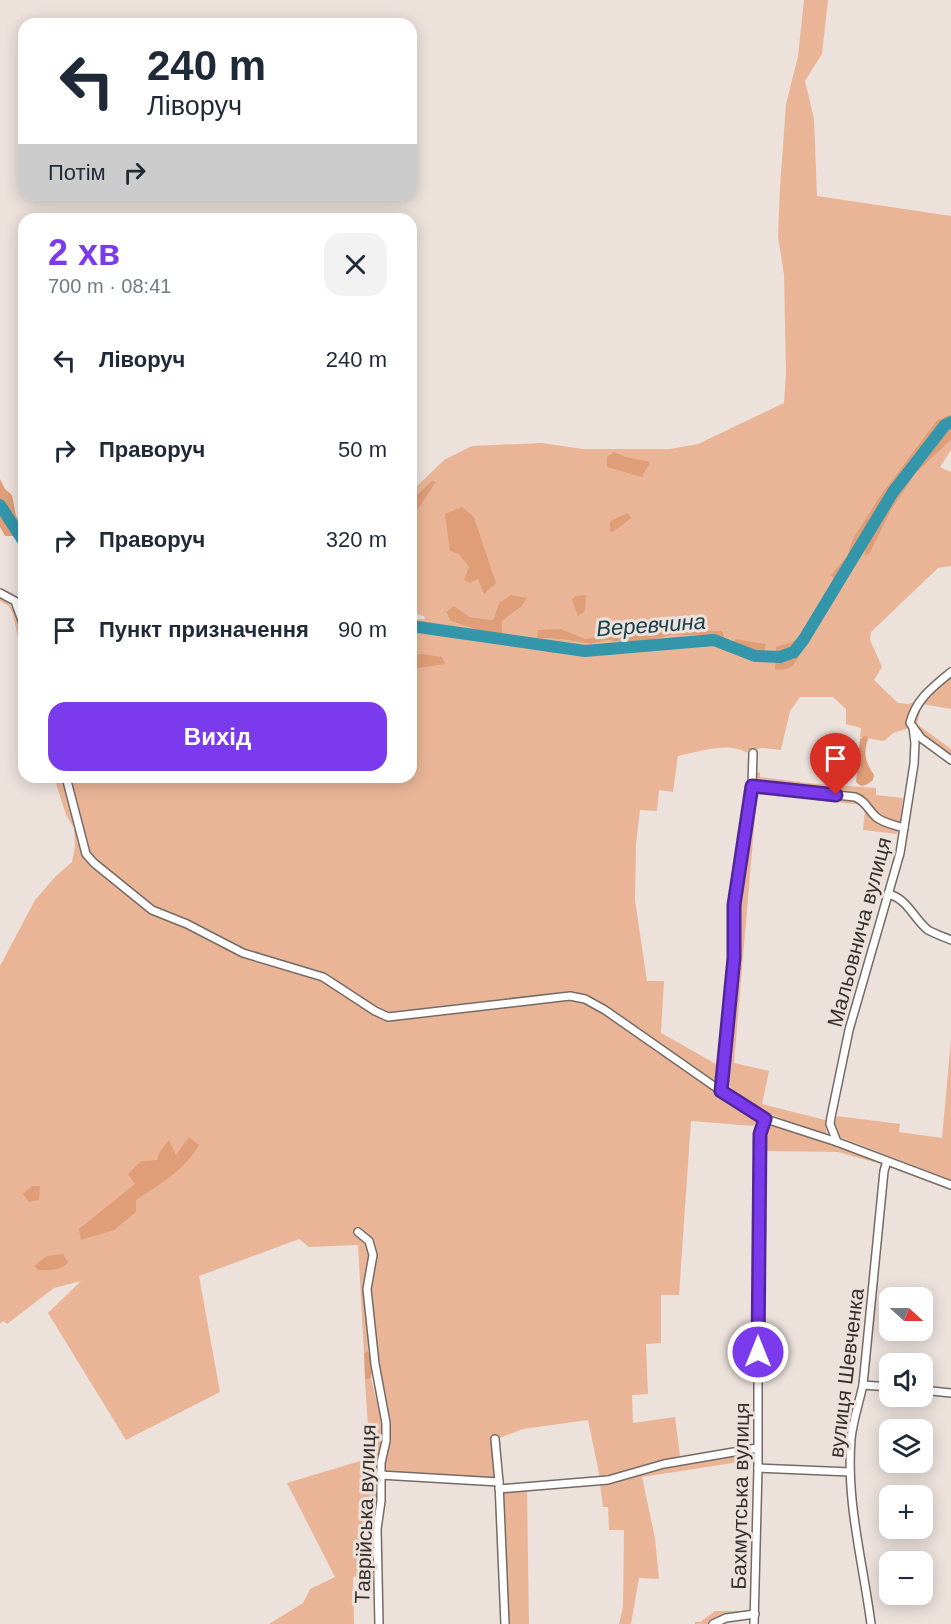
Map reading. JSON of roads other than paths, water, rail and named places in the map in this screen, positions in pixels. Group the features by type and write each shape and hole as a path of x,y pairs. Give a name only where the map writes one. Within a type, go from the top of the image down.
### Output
{"street":[{"path":"0,593 15,601 18,609"},
{"path":"951,672 926,692 912,714 911,725 921,738 951,760"},
{"name":"Мальовнича вулиця","path":"837,1142 830,1124 849,1030 900,853 915,756 911,725"},
{"path":"721,1091 734,958 734,905 752,786 753,753"},
{"path":"68,783 86,854 94,863 152,910 187,924 243,953 323,977 388,1017 570,996 585,999 605,1010 765,1119 837,1142 951,1185"},
{"path":"752,786 855,797 866,804 880,820 904,828"},
{"path":"888,894 893,895 910,908 929,930 951,940"},
{"name":"Бахмутська вулиця","path":"754,1624 758,1468 760,1134 765,1119"},
{"name":"вулиця Шевченка","path":"871,1624 866,1582 853,1517 850,1472 853,1419 863,1385 884,1171 887,1161"},
{"name":"Таврійська вулиця","path":"358,1232 369,1241 373,1255 367,1289 375,1364 386,1423 377,1529 379,1624"},
{"path":"863,1385 879,1387"},
{"path":"933,1392 951,1394"},
{"path":"495,1439 506,1624"},
{"path":"381,1475 499,1485 608,1480 664,1464 757,1448"},
{"path":"758,1468 850,1472"},
{"path":"713,1624 726,1618 755,1614"}],"waterway":[{"name":"Веревчина","path":"417,627 585,651 714,640 755,656 780,657 794,652 893,492 945,425 951,422"},
{"name":"Веревчина","path":"0,505 18,533"}]}
